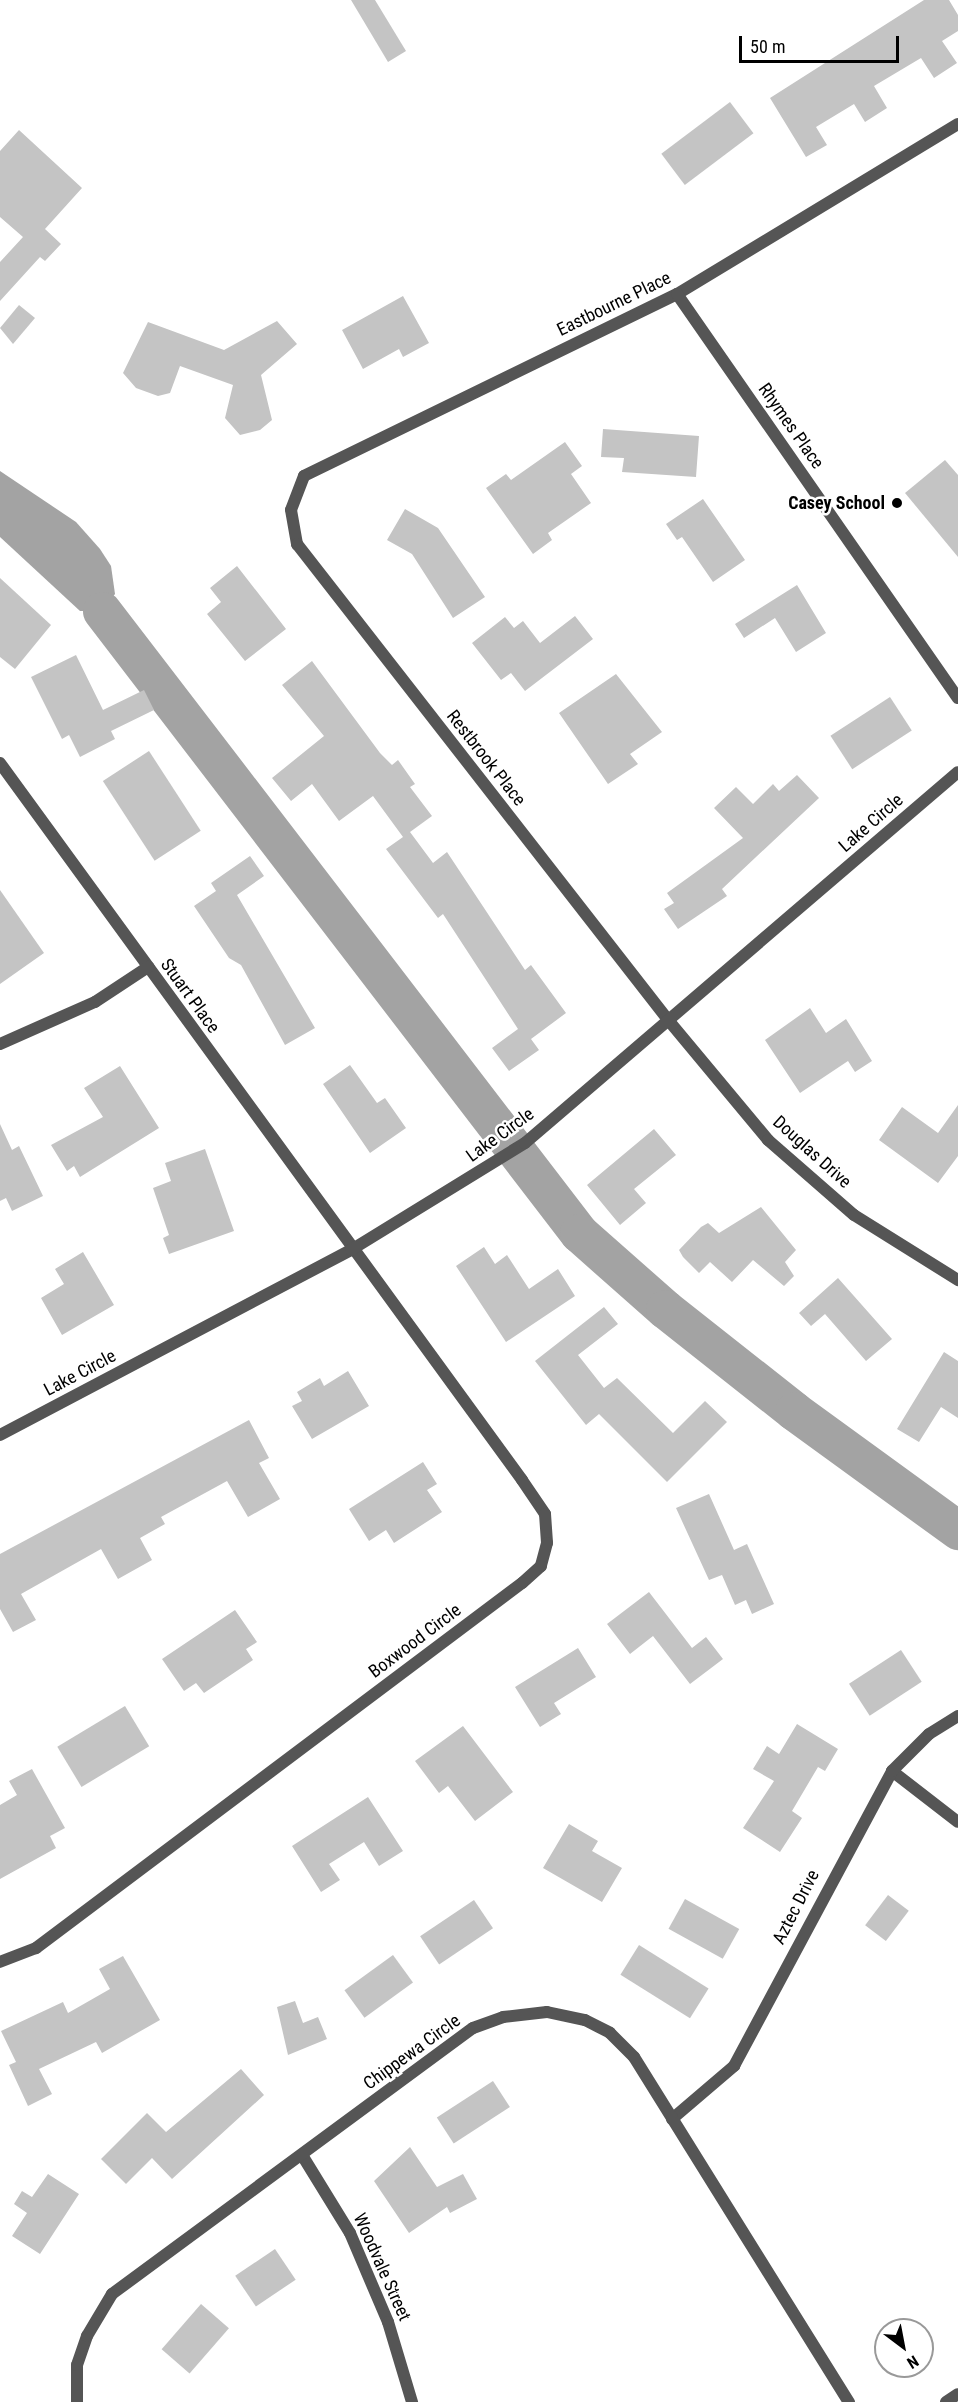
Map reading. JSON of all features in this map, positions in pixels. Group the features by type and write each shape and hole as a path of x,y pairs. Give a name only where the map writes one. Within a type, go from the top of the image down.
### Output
{"street":[{"name":"Eastbourne Place","path":"291,510 304,476 676,294 958,124"},
{"name":"Rhymes Place","path":"676,294 958,698"},
{"name":"Restbrook Place","path":"291,510 297,544 669,1021"},
{"name":"Stuart Place","path":"0,764 351,1250"},
{"name":"Lake Circle","path":"0,1435 351,1250 525,1143 958,772"},
{"path":"0,1044 96,1002 148,967"},
{"name":"Douglas Drive","path":"669,1021 768,1140 854,1215 958,1280"},
{"name":"Boxwood Circle","path":"0,1962 36,1948 541,1566 548,1543 545,1514 351,1250"},
{"name":"Aztec Drive","path":"672,2119 734,2066 891,1772 929,1734 958,1716"},
{"path":"891,1772 958,1822"},
{"name":"Chippewa Circle","path":"76,2402 78,2365 87,2336 112,2294 473,2028 503,2017 547,2012 585,2020 610,2033 634,2057 849,2402"},
{"name":"Woodvale Street","path":"302,2155 350,2233 388,2322 412,2402"},
{"path":"946,2402 958,2394"}],"shaded area":[{"path":"0,471 76,522 100,549 111,566 115,594 102,611 80,611 0,537"}],"building":[{"path":"351,0 375,0 406,51 388,62"},
{"path":"924,0 949,0 958,15 958,31 942,41 957,63 934,78 921,58 874,86 887,108 865,122 854,104 816,127 827,145 806,157 770,98"},
{"path":"730,102 753,133 685,185 661,154"},
{"path":"19,130 82,188 45,229 61,244 45,261 40,257 0,301 0,262 23,237 0,217 0,151"},
{"path":"403,296 429,343 403,357 399,349 363,369 342,330"},
{"path":"19,305 35,318 13,344 0,328"},
{"path":"277,321 297,344 261,375 272,420 260,430 240,435 225,418 233,385 180,366 170,393 158,396 136,388 123,373 148,322 224,350"},
{"path":"603,429 699,436 696,477 622,472 624,458 601,457"},
{"path":"565,442 582,466 571,474 591,503 548,533 552,540 533,554 486,488 506,474 511,480"},
{"path":"945,460 958,475 958,557 905,493"},
{"path":"703,499 745,560 713,582 682,537 677,540 666,524"},
{"path":"405,509 438,528 485,597 453,618 412,554 387,540"},
{"path":"237,566 286,629 245,661 207,614 221,602 210,588"},
{"path":"0,578 51,625 15,669 0,657"},
{"path":"797,585 826,633 796,652 775,618 744,638 735,624"},
{"path":"575,616 593,639 525,691 511,673 501,680 472,643 505,617 514,628 523,621 540,643"},
{"path":"76,655 103,710 144,690 154,710 111,731 115,739 80,757 69,735 62,739 31,677"},
{"path":"312,661 380,753 392,765 398,760 415,784 410,787 432,816 410,832 433,863 447,852 525,970 531,965 566,1013 531,1039 539,1050 509,1071 492,1048 518,1029 443,914 438,918 386,849 403,837 373,796 339,821 312,784 291,801 272,778 324,736 282,685"},
{"path":"616,674 662,732 630,754 638,764 608,784 559,713"},
{"path":"890,697 912,731 852,769 830,736"},
{"path":"149,751 201,831 155,861 103,781"},
{"path":"797,775 819,798 722,889 727,896 678,929 664,909 674,903 667,893 743,838 714,808 736,787 753,804 773,784 779,791"},
{"path":"250,856 264,876 237,895 315,1028 285,1045 241,965 229,958 194,906 216,891 211,883"},
{"path":"0,890 44,953 0,984"},
{"path":"810,1008 826,1033 846,1019 872,1061 855,1072 848,1061 800,1093 765,1040"},
{"path":"350,1065 377,1103 385,1098 406,1128 370,1153 323,1084"},
{"path":"120,1066 159,1128 80,1177 74,1166 67,1171 51,1145 103,1117 84,1088"},
{"path":"958,1105 958,1156 938,1183 879,1140 902,1107 938,1133"},
{"path":"0,1124 12,1150 19,1146 43,1196 12,1211 6,1198 0,1201"},
{"path":"654,1129 676,1155 634,1189 646,1203 620,1225 587,1185"},
{"path":"205,1149 234,1231 169,1254 163,1238 169,1235 153,1188 171,1181 165,1163"},
{"path":"761,1207 796,1250 785,1262 794,1276 784,1286 753,1260 732,1282 710,1262 699,1273 683,1257 679,1250 701,1227 708,1223 719,1233"},
{"path":"484,1247 495,1264 507,1255 529,1289 558,1269 575,1296 506,1342 456,1266"},
{"path":"83,1252 114,1305 62,1335 41,1298 64,1284 55,1269"},
{"path":"838,1278 892,1339 866,1361 825,1314 811,1326 799,1313"},
{"path":"604,1307 618,1324 578,1355 604,1388 617,1378 673,1433 705,1401 727,1422 667,1482 599,1414 586,1425 535,1361"},
{"path":"944,1352 958,1361 958,1418 941,1407 919,1442 897,1429"},
{"path":"348,1371 369,1406 312,1439 292,1406 302,1401 297,1392 320,1378 324,1386"},
{"path":"249,1420 269,1458 259,1463 280,1499 248,1517 227,1481 161,1517 165,1524 140,1538 152,1560 118,1579 101,1549 21,1594 36,1620 13,1632 0,1609 0,1554"},
{"path":"423,1462 437,1484 427,1490 442,1512 394,1543 386,1530 369,1541 349,1509"},
{"path":"709,1494 734,1550 747,1544 774,1604 752,1614 746,1600 735,1605 722,1575 709,1580 676,1508"},
{"path":"649,1592 692,1648 706,1637 723,1659 690,1684 653,1636 630,1654 607,1624"},
{"path":"235,1610 257,1642 246,1649 253,1660 204,1693 196,1683 184,1691 162,1659"},
{"path":"578,1648 596,1677 554,1703 561,1714 540,1727 515,1687"},
{"path":"901,1650 922,1682 870,1716 849,1684"},
{"path":"125,1706 149,1746 81,1787 57,1747"},
{"path":"797,1724 838,1749 825,1771 818,1767 792,1811 802,1818 780,1852 743,1828 774,1781 753,1769 767,1746 779,1754"},
{"path":"463,1726 513,1792 475,1821 448,1786 439,1793 415,1761"},
{"path":"32,1769 65,1828 50,1836 56,1848 0,1879 0,1805 17,1795 9,1781"},
{"path":"368,1797 403,1851 379,1866 364,1842 329,1864 340,1880 321,1892 292,1846"},
{"path":"569,1824 598,1841 592,1851 622,1868 602,1902 543,1868"},
{"path":"888,1895 909,1911 886,1941 865,1925"},
{"path":"685,1899 739,1929 723,1959 669,1929"},
{"path":"474,1900 493,1928 439,1965 420,1936"},
{"path":"639,1945 709,1988 690,2018 620,1975"},
{"path":"393,1955 413,1983 364,2018 344,1990"},
{"path":"123,1956 160,2020 102,2053 96,2042 39,2069 52,2094 28,2106 9,2065 16,2062 1,2031 63,2002 68,2013 110,1989 99,1969"},
{"path":"295,2001 303,2023 318,2017 327,2039 288,2055 277,2007"},
{"path":"241,2069 264,2095 172,2179 152,2158 126,2184 101,2159 147,2113 166,2132"},
{"path":"493,2081 510,2107 454,2143 437,2117"},
{"path":"410,2147 437,2187 463,2174 477,2199 450,2213 447,2207 409,2233 374,2181"},
{"path":"48,2174 79,2194 40,2254 12,2236 27,2213 14,2204 22,2191 32,2197"},
{"path":"275,2249 296,2280 256,2307 235,2276"},
{"path":"201,2304 229,2328 190,2374 162,2349"}],"waterway":[{"path":"102,611 579,1233 665,1309 794,1411 958,1530"}],"place":[{"name":"Casey School","path":"897,503"}]}
